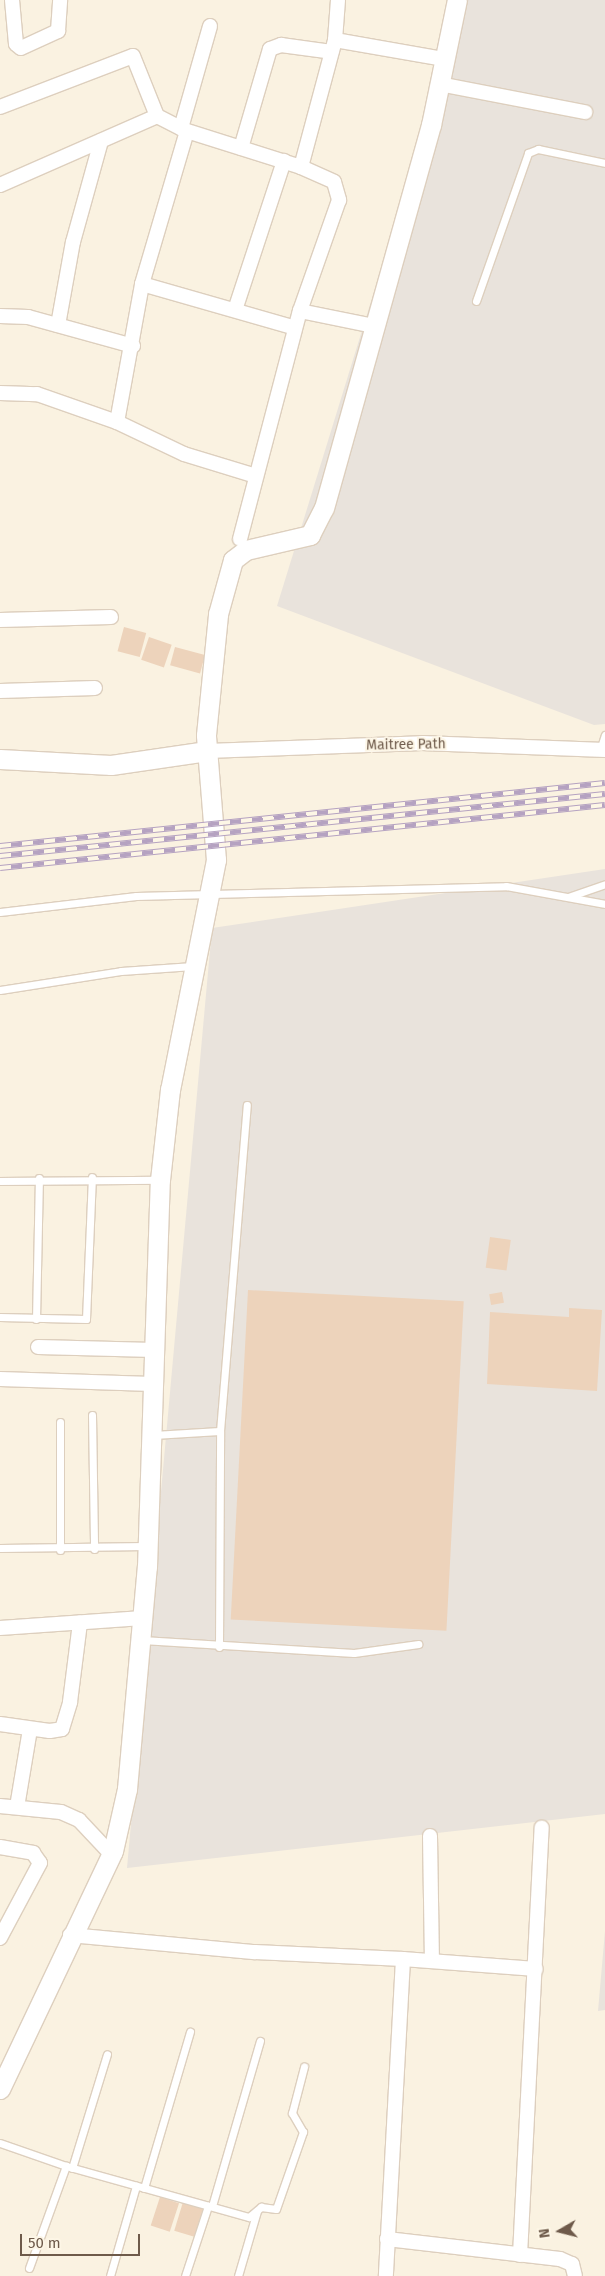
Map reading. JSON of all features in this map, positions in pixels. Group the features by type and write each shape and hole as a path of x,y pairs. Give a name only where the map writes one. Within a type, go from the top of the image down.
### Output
{"street":[{"path":"12,0 16,44 22,48 58,31 60,0"},
{"path":"301,167 333,46 338,0"},
{"path":"0,2088 70,1935 111,1854 127,1789 144,1618 160,1180 170,1090 212,896 216,845 207,751 218,614 233,560 246,550 310,535 324,508 439,84 457,0"},
{"path":"117,422 133,346 142,284 210,26"},
{"path":"241,148 270,49 281,45 333,46 444,59"},
{"path":"0,107 133,56 157,116 184,130 328,176 339,200 300,310 240,539"},
{"path":"439,84 585,112"},
{"path":"0,185 157,116"},
{"path":"58,325 74,242 101,141"},
{"path":"235,310 284,161"},
{"path":"142,284 295,328"},
{"path":"300,310 374,326"},
{"path":"0,316 28,317 133,346"},
{"path":"0,393 37,394 117,422 184,454 256,476"},
{"path":"0,620 111,617"},
{"path":"0,692 95,688"},
{"name":"Maitree Path","path":"207,751 422,743 602,750"},
{"path":"0,759 111,765 207,751"},
{"path":"38,1347 154,1350"},
{"path":"0,1379 152,1384"},
{"path":"0,1628 144,1618"},
{"path":"0,1724 57,1731 65,1724 80,1623"},
{"path":"17,1807 30,1729"},
{"path":"0,1806 61,1812 79,1820 111,1854"},
{"path":"520,2255 542,1828"},
{"path":"430,1836 432,1961"},
{"path":"0,1848 33,1853 40,1863 0,1938"},
{"path":"70,1935 255,1952 403,1959 536,1969"},
{"path":"386,2276 403,1959"},
{"path":"388,2239 567,2261 575,2276"}],"lane":[{"path":"476,301 528,153 538,149 605,163"},
{"path":"602,750 605,735"},
{"path":"567,897 605,884"},
{"path":"0,912 136,896 212,896 506,886 605,904"},
{"path":"0,990 121,971 196,966"},
{"path":"219,1647 220,1431 247,1105"},
{"path":"0,1181 92,1177 160,1180"},
{"path":"0,1317 86,1319 92,1177"},
{"path":"36,1318 39,1178"},
{"path":"92,1415 94,1549"},
{"path":"60,1422 60,1550"},
{"path":"150,1435 220,1431"},
{"path":"0,1548 60,1550 146,1546"},
{"path":"142,1640 219,1647 354,1653 418,1644"},
{"path":"110,2276 190,2032"},
{"path":"185,2276 210,2206 260,2041"},
{"path":"29,2268 69,2167 107,2054"},
{"path":"0,2143 69,2167 249,2216 261,2207 276,2209 302,2132 292,2113 304,2067"},
{"path":"238,2276 257,2211"}],"shaded area":[{"path":"464,0 605,0 605,724 594,725 277,606"},
{"path":"605,869 605,1814 127,1868 212,928"},
{"path":"605,1931 605,2010 598,2011"}],"building":[{"path":"124,627 146,633 140,657 118,651"},
{"path":"149,637 172,645 164,668 141,660"},
{"path":"175,647 205,655 200,673 170,665"},
{"path":"490,1237 511,1240 506,1271 486,1268"},
{"path":"248,1290 464,1301 446,1631 231,1620"},
{"path":"502,1292 504,1303 491,1305 489,1294"},
{"path":"569,1308 602,1310 597,1391 487,1384 490,1312 569,1317"},
{"path":"160,2197 179,2203 170,2232 151,2226"},
{"path":"183,2202 203,2208 194,2237 174,2231"}],"railway":[{"path":"0,846 605,783"},
{"path":"0,856 605,794"},
{"path":"0,868 605,805"}]}
